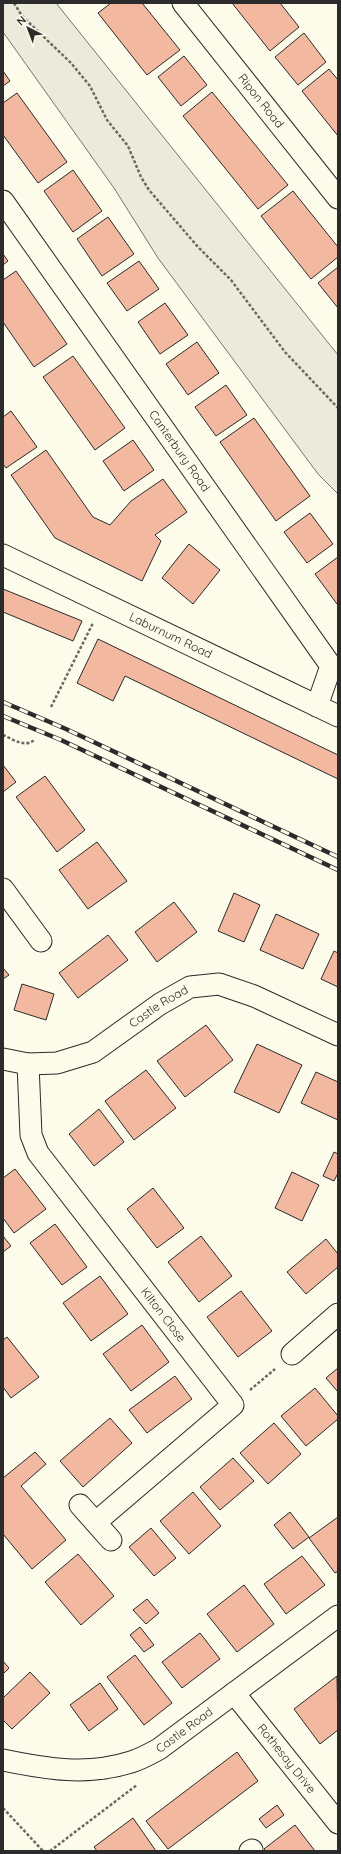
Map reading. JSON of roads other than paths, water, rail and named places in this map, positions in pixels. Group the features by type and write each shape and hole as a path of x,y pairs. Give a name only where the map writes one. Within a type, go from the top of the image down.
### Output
{"street":[{"name":"Ripon Road","path":"183,3 338,198"},
{"name":"Canterbury Road","path":"3,201 331,666 317,706"},
{"name":"Laburnum Road","path":"3,555 338,716"},
{"path":"3,889 41,941"},
{"name":"Castle Road","path":"3,1059 28,1064 57,1063 93,1052 160,1004 190,987 219,984 254,996 338,1035"},
{"name":"Kilton Close","path":"28,1064 31,1135 38,1153 233,1405 96,1522"},
{"path":"292,1354 338,1314"},
{"path":"80,1505 111,1540"},
{"name":"Castle Road","path":"3,1760 48,1769 83,1771 131,1762 159,1749 338,1616"},
{"name":"Rothesay Drive","path":"234,1694 338,1823"}],"railway":[{"path":"3,702 66,729 338,857"},
{"path":"3,716 61,740 338,870"}]}
